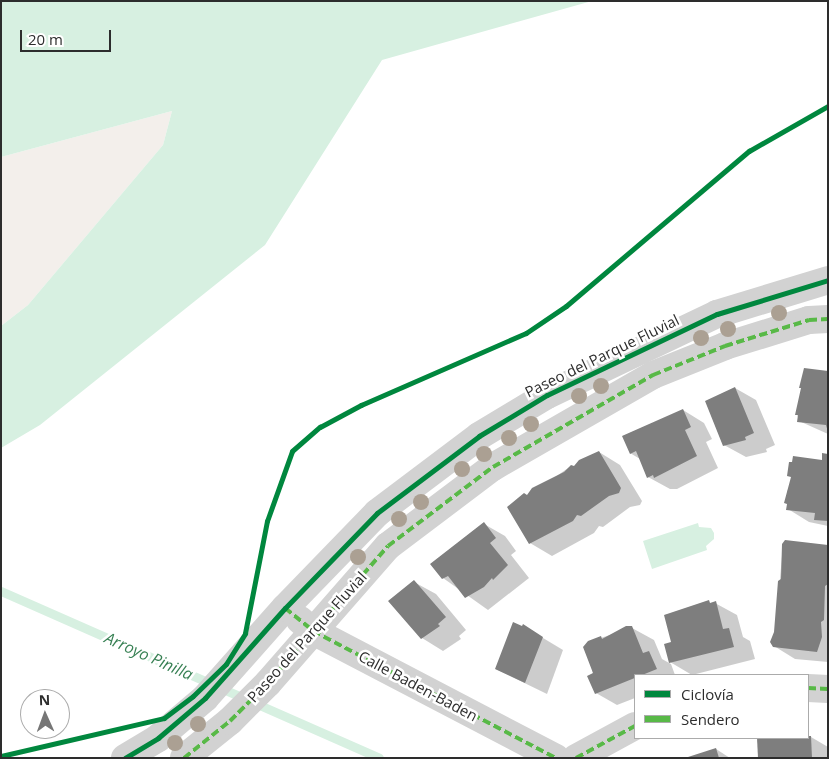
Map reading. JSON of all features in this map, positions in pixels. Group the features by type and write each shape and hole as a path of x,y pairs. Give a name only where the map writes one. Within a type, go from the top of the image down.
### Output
{"street":[{"name":"Paseo del Parque Fluvial","path":"125,758 158,738 205,698 235,667 285,608 377,513 480,436 538,400 717,314 828,280"},
{"name":"Paseo del Parque Fluvial","path":"184,758 230,721 268,683 388,546 493,467 653,375 734,343 809,320 828,319"},
{"name":"Calle Baden-Baden","path":"285,608 313,630 556,758"},
{"path":"809,688 828,689"},
{"path":"576,758 634,727"}],"shaded area":[{"path":"1,1 592,1 382,60 265,245 40,425 1,448 1,326 28,305 163,145 172,111 1,157"},
{"path":"172,111 163,145 28,305 1,326 1,157"},
{"path":"698,523 699,527 711,528 714,533 714,539 706,546 707,550 652,569 643,541"}],"building":[{"path":"804,368 828,371 828,432 826,425 797,422 798,415 795,415"},
{"path":"735,387 754,433 745,437 746,440 723,446 705,401"},
{"path":"683,409 691,427 685,430 697,456 654,478 653,475 647,478 636,451 630,454 622,436"},
{"path":"599,451 621,488 619,493 609,496 581,516 577,515 573,521 529,544 507,507 524,493 527,495 532,488 564,472 571,465 574,466 579,460"},
{"path":"822,453 828,454 828,521 814,520 815,513 786,510 787,504 784,503 791,477 787,476 789,462 792,462 793,456 822,460"},
{"path":"484,522 496,538 490,543 508,565 484,587 465,598 448,576 442,579 430,564"},
{"path":"785,540 828,545 828,584 825,586 824,620 821,622 822,637 817,652 773,647 770,642 774,632 778,581 781,579 782,544"},
{"path":"414,580 446,617 438,624 440,626 421,639 388,601"},
{"path":"709,600 710,603 716,601 723,629 729,628 734,647 669,663 664,644 671,642 664,615"},
{"path":"513,622 522,626 523,624 543,637 525,683 495,669"},
{"path":"626,626 632,626 643,653 649,651 657,669 645,674 634,674 634,678 595,694 587,676 593,673 583,647 588,641 601,636 602,639"},
{"path":"809,736 811,736 812,758 758,758 757,739 809,739"},
{"path":"716,748 719,758 688,758 688,757"}],"waterway":[{"name":"Arroyo Pinilla","path":"1,591 379,758"}],"marked path":[{"path":"184,758 230,721 268,683 388,546 493,467 653,375 725,346 809,320 828,319"},
{"path":"285,608 313,631 556,758"},
{"path":"809,688 828,689"},
{"path":"576,758 634,727"}],"cycle path":[{"path":"1,756 164,718 193,696 226,664 245,633 267,521 292,451 320,427 361,405 526,333 566,306 749,151 828,106"},
{"path":"125,758 158,738 205,698 285,608 377,513 479,436 547,395 717,314 828,280"}]}
